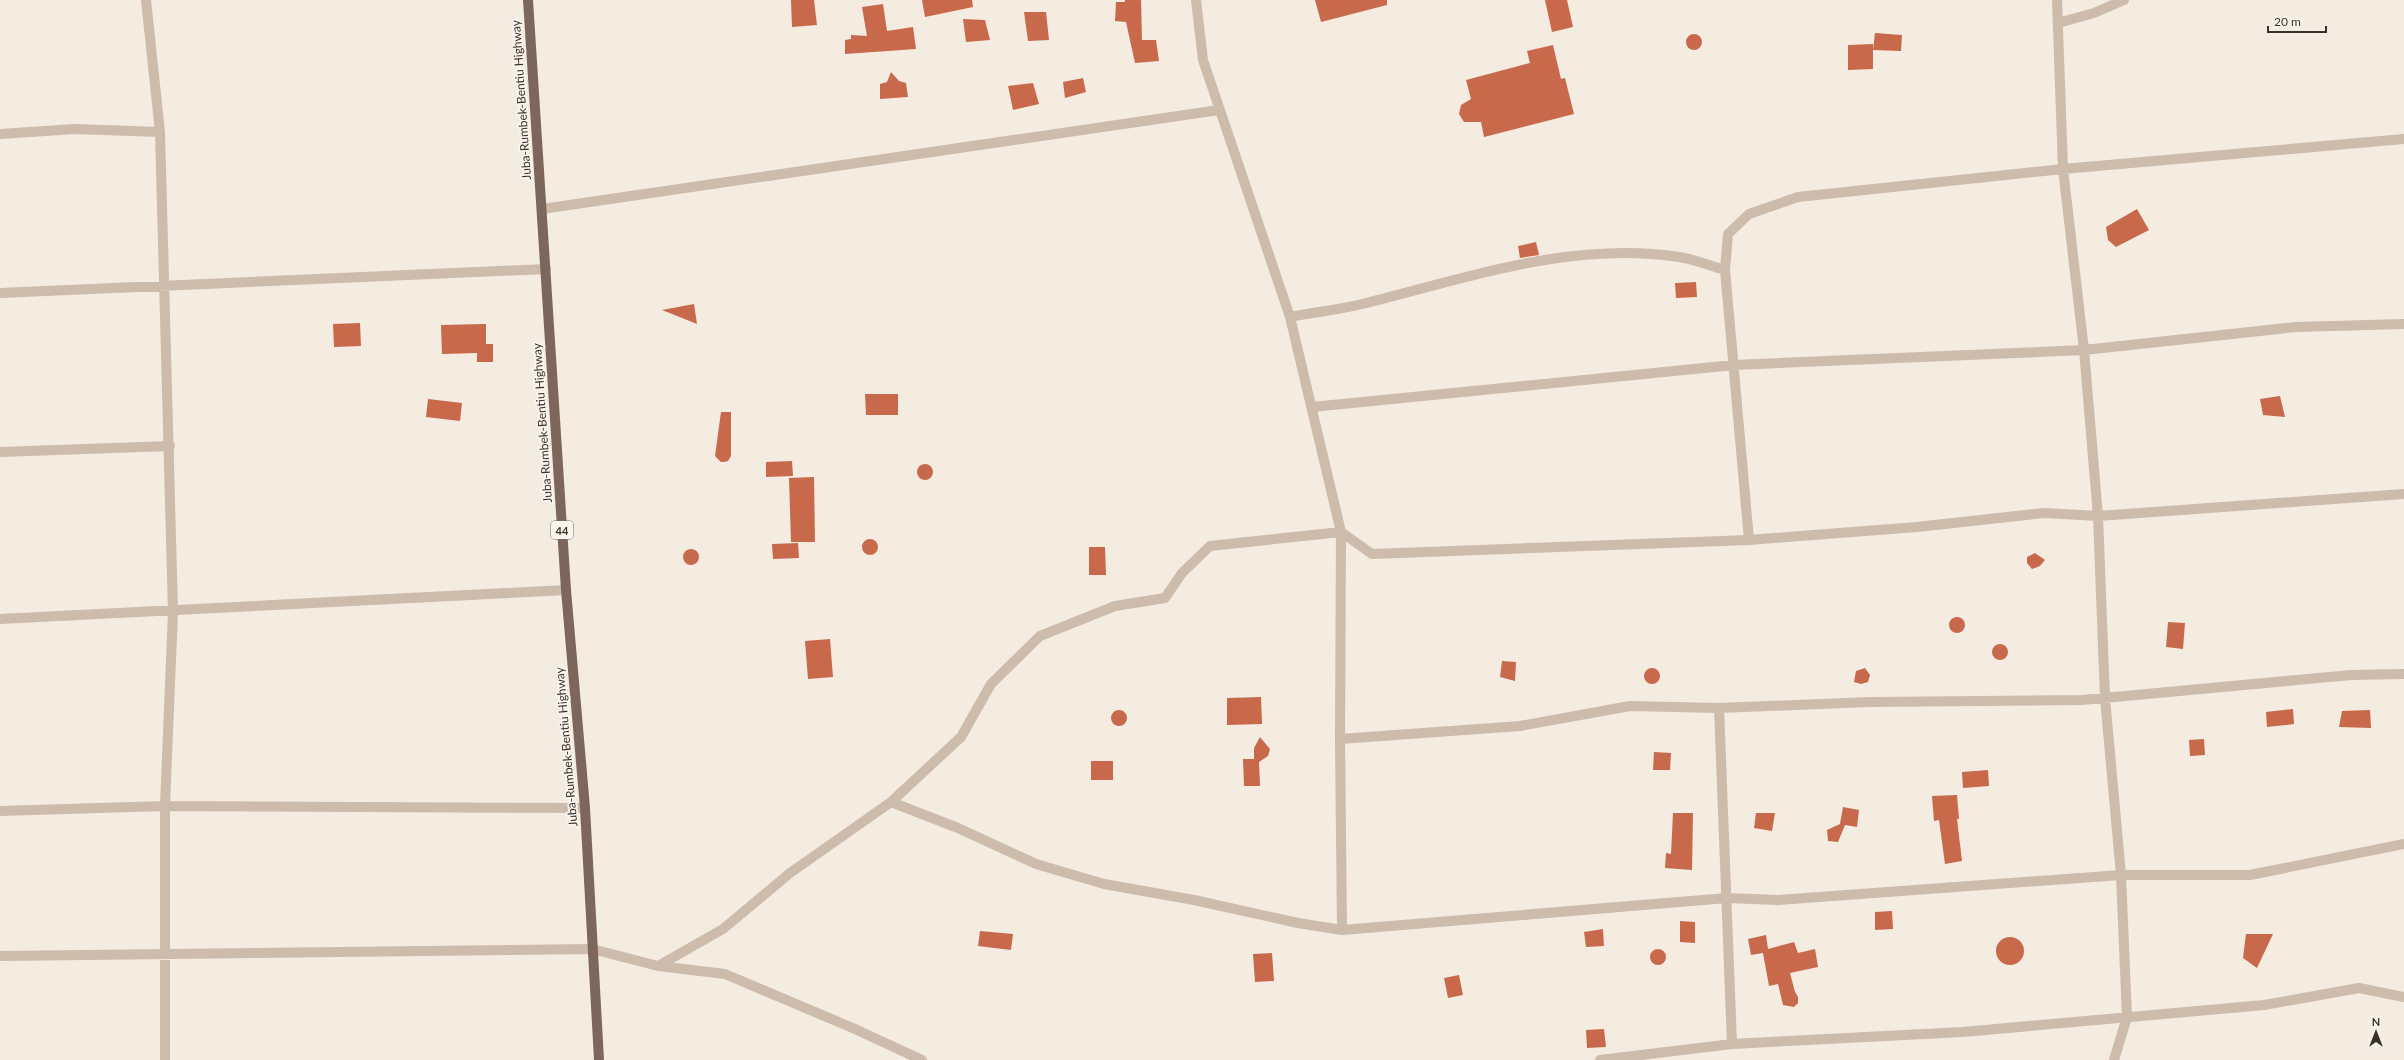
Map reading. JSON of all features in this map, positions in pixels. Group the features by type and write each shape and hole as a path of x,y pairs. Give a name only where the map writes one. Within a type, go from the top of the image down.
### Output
{"main road":[{"name":"Juba-Rumbek-Bentiu Highway","path":"528,0 566,590 585,808 599,1060"}],"street":[{"path":"146,0 160,132 174,612 165,806 165,1060"},
{"path":"1196,0 1202,60 1290,317 1341,532 1340,739 1342,930"},
{"path":"2057,0 2063,169 2084,350 2098,516 2105,698 2121,875 2126,1017 2114,1060"},
{"path":"2058,23 2094,12 2124,0"},
{"path":"542,209 1219,110"},
{"path":"0,134 75,129 160,132"},
{"path":"1750,540 1725,270 1728,234 1749,214 1798,197 2063,169 2404,139"},
{"path":"1290,317 1361,304 1433,284 1570,256 1625,253 1679,257 1725,270"},
{"path":"0,293 546,270"},
{"path":"1312,406 1734,365 2084,350 2296,327 2404,324"},
{"path":"0,452 170,446"},
{"path":"658,966 723,929 790,873 891,802 962,737 991,684 1040,636 1115,606 1165,598 1182,573 1210,546 1341,532 1372,554 1750,540 1917,527 2044,513 2098,516 2404,494"},
{"path":"0,619 174,612 566,590"},
{"path":"1340,739 1520,726 1630,706 1719,708 1870,702 2082,700 2350,675 2404,674"},
{"path":"1719,708 1732,1044"},
{"path":"891,802 958,828 1036,864 1104,884 1194,900 1298,923 1342,930 1727,898 1778,900 2121,875 2250,875 2404,844"},
{"path":"0,811 165,806 585,808"},
{"path":"0,956 592,949 658,966 725,974 855,1028 922,1060"},
{"path":"1600,1060 1732,1044 1963,1032 2264,1005 2359,988 2404,997"}],"building":[{"path":"791,0 814,0 817,25 792,27"},
{"path":"922,0 972,0 973,7 925,17"},
{"path":"1125,0 1141,0 1142,40 1156,40 1159,61 1135,63 1126,22 1115,21 1116,2 1125,2"},
{"path":"1315,0 1387,0 1387,5 1321,22"},
{"path":"1545,0 1567,0 1573,27 1552,32"},
{"path":"883,4 887,31 913,27 916,49 845,54 845,40 851,39 851,35 867,36 862,7"},
{"path":"1024,12 1046,12 1049,40 1028,41"},
{"path":"963,19 985,20 990,40 966,42"},
{"path":"1875,33 1902,35 1901,51 1873,50"},
{"path":"1694,34 1700,36 1702,42 1700,48 1694,50 1688,48 1686,42 1688,36"},
{"path":"1873,44 1873,69 1848,70 1848,45"},
{"path":"1553,45 1561,79 1565,78 1574,114 1484,137 1481,122 1464,122 1459,114 1461,105 1471,99 1466,80 1530,63 1527,51"},
{"path":"891,72 899,81 906,83 908,97 880,99 880,84 887,82"},
{"path":"1083,78 1086,92 1065,98 1063,82"},
{"path":"1033,83 1039,104 1013,110 1008,86"},
{"path":"2137,209 2149,230 2116,247 2108,240 2106,227"},
{"path":"1536,242 1539,255 1520,258 1518,246"},
{"path":"1696,282 1697,297 1676,298 1675,283"},
{"path":"694,304 697,324 662,310"},
{"path":"360,323 361,346 334,347 333,324"},
{"path":"486,324 486,344 493,344 493,362 477,362 477,353 442,354 441,325"},
{"path":"865,394 898,394 898,415 866,415"},
{"path":"2280,396 2285,417 2263,415 2260,399"},
{"path":"428,399 462,403 460,421 426,417"},
{"path":"721,412 731,412 731,456 728,461 724,462 721,462 715,456"},
{"path":"792,461 793,476 766,477 766,462"},
{"path":"925,464 931,466 933,472 931,478 925,480 919,478 917,472 919,466"},
{"path":"814,477 815,542 791,542 789,478"},
{"path":"867,539 873,539 878,544 876,553 873,555 867,555 862,550 862,544"},
{"path":"798,543 799,558 773,559 772,544"},
{"path":"1089,547 1105,547 1106,575 1089,575"},
{"path":"691,549 697,551 699,557 697,563 691,565 685,563 683,557 685,551"},
{"path":"2035,553 2045,560 2040,566 2032,569 2027,563 2027,557"},
{"path":"1957,617 1963,619 1965,625 1963,631 1957,633 1951,631 1949,625 1951,619"},
{"path":"2168,622 2185,623 2183,649 2166,647"},
{"path":"830,639 833,677 808,679 805,641"},
{"path":"2000,644 2006,646 2008,652 2006,658 2000,660 1994,658 1992,652 1994,646"},
{"path":"1502,661 1516,662 1515,681 1500,677"},
{"path":"1652,668 1658,670 1660,676 1658,682 1652,684 1646,682 1644,676 1646,670"},
{"path":"1865,668 1870,675 1868,682 1861,684 1854,682 1856,671"},
{"path":"1261,697 1262,724 1227,725 1227,698"},
{"path":"2293,709 2294,724 2267,727 2266,712"},
{"path":"1119,710 1125,712 1127,718 1125,724 1119,726 1113,724 1111,718 1113,712"},
{"path":"2370,710 2371,728 2339,727 2342,711"},
{"path":"1260,737 1270,749 1268,756 1259,762 1260,786 1244,786 1243,759 1254,759 1254,748"},
{"path":"2204,739 2205,755 2190,756 2189,740"},
{"path":"1654,752 1671,753 1670,770 1653,770"},
{"path":"1091,761 1113,761 1113,780 1091,780"},
{"path":"1988,770 1989,786 1963,788 1962,772"},
{"path":"1957,795 1959,819 1957,819 1962,861 1945,864 1939,820 1934,821 1932,796"},
{"path":"1843,807 1859,810 1857,827 1845,825 1838,842 1828,841 1827,830 1840,824"},
{"path":"1673,813 1693,813 1692,870 1665,868 1666,853 1671,854"},
{"path":"1756,813 1775,813 1772,831 1754,828"},
{"path":"1892,911 1893,929 1875,930 1875,912"},
{"path":"1680,921 1695,922 1695,943 1680,942"},
{"path":"1603,929 1604,946 1586,947 1584,932"},
{"path":"980,931 1013,934 1011,950 978,946"},
{"path":"2246,934 2273,934 2257,968 2243,958"},
{"path":"1766,935 1768,949 1794,942 1798,953 1815,949 1818,967 1790,973 1795,992 1798,997 1798,1003 1794,1007 1783,1005 1778,984 1769,986 1763,953 1751,955 1748,939"},
{"path":"2010,937 2020,941 2024,951 2020,961 2010,965 2000,961 1996,951 2000,941"},
{"path":"1658,949 1664,951 1666,957 1664,963 1658,965 1652,963 1650,957 1652,951"},
{"path":"1272,953 1274,981 1255,982 1253,954"},
{"path":"1459,975 1463,995 1448,998 1444,978"},
{"path":"1604,1029 1606,1047 1587,1048 1586,1030"}]}
